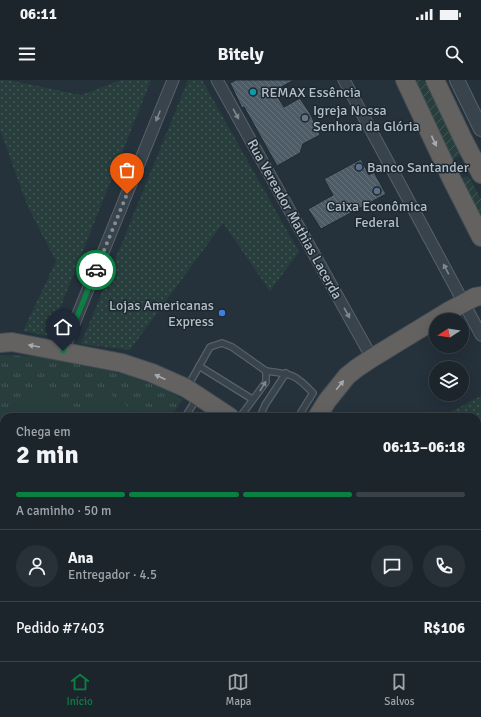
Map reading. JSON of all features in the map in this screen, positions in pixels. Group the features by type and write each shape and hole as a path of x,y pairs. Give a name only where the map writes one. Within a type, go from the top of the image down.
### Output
{"highway":[{"path":"405,80 452,180 481,237"},
{"path":"434,80 479,165 460,166 454,173 452,180"},
{"path":"320,413 347,376 372,358 464,303 481,296"},
{"path":"0,342 12,342 122,363 152,373 192,392 224,413"}],"street":[{"path":"63,351 173,80"},
{"name":"Rua Vereador Mathias Lacerda","path":"217,80 372,358"},
{"path":"344,80 481,335"},
{"path":"457,80 481,129"}],"lane":[{"path":"186,413 199,366 210,347 222,342 232,347 266,371 286,373 300,380 313,393 300,413"},
{"path":"199,366 252,399"},
{"path":"243,413 266,382 266,371"},
{"path":"262,413 265,405 286,373"}],"green space":[{"path":"0,80 8,80 81,95 121,80 151,80 49,336 23,331 56,261 28,207 0,130"},
{"path":"188,80 202,80 299,252 270,291 223,223 130,350 81,344"},
{"path":"415,80 424,80 466,154 457,157 448,163"},
{"path":"467,176 471,180 481,199 481,230 457,183 462,178"},
{"path":"0,355 37,356 124,374 159,387 183,399 174,413 0,413"},
{"path":"34,384 75,413 14,413"},
{"path":"101,388 138,413 85,413"},
{"path":"481,396 481,413 449,413"}],"building":[{"path":"236,80 294,80 274,91 284,107 300,98 311,115 320,135 303,144 300,153 277,166 244,107 242,108 230,83"},
{"path":"361,159 369,175 374,172 386,194 321,229 308,209 333,195 324,179"}],"way so far":[{"path":"96,270 127,194"}],"place":[{"name":"REMAX Essência","path":"253,92"},
{"name":"Igreja Nossa Senhora da Glória","path":"305,118"},
{"name":"Banco Santander","path":"359,167"},
{"name":"Caixa Econômica Federal","path":"377,191"},
{"name":"Lojas Americanas Express","path":"222,313"}],"route":[{"path":"63,351 96,270"}]}
